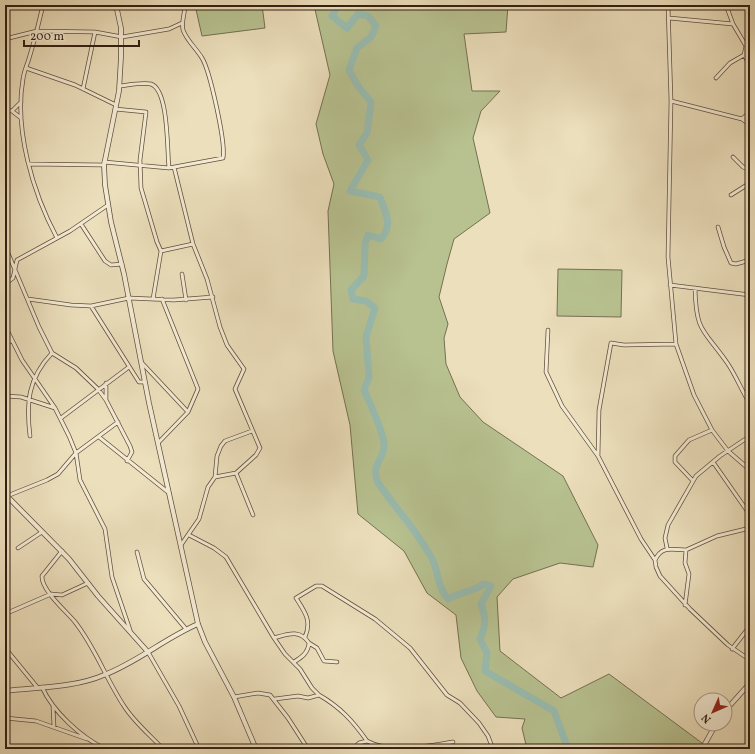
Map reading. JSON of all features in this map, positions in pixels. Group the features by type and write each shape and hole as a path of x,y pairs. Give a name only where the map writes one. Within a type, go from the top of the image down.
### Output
{"street":[{"path":"43,5 23,77 21,118 23,141 42,208 57,238"},
{"path":"116,5 122,37 119,86 104,164 108,205 122,264 145,382 198,624 205,642 234,696 256,749"},
{"path":"30,164 104,164 169,168 220,159 224,156 219,118 206,68 202,58 188,39 182,23 184,5"},
{"path":"668,5 671,101 668,257 676,344 694,395 712,430 728,451 750,470"},
{"path":"716,78 730,63 744,55 748,47 732,24 726,5"},
{"path":"669,18 732,24"},
{"path":"5,39 37,31 95,32 122,37 168,29 182,23"},
{"path":"83,89 95,32"},
{"path":"744,55 750,65"},
{"path":"26,68 83,89 116,107 146,112 140,166 141,188 155,236 162,251 153,299"},
{"path":"119,86 152,84 157,89 165,113 169,168"},
{"path":"671,101 742,119 750,125"},
{"path":"12,111 21,102"},
{"path":"5,110 12,111 21,118"},
{"path":"742,119 750,112"},
{"path":"733,158 750,170"},
{"path":"174,167 193,244 213,297 227,345 243,367 244,371 235,389 260,450 236,473 214,477"},
{"path":"731,195 750,183"},
{"path":"5,284 13,278 14,266 17,260 81,224 108,205"},
{"path":"81,224 105,261 111,265 122,264"},
{"path":"718,227 731,263 736,264 750,260"},
{"path":"750,235 750,240"},
{"path":"162,251 193,244"},
{"path":"5,246 28,299 38,327 52,353 76,368 106,400 130,446 131,454 127,461"},
{"path":"182,274 186,300"},
{"path":"670,285 750,295"},
{"path":"695,288 695,310 699,326 728,364 750,404"},
{"path":"28,299 90,306 129,298 186,300 198,297 213,297"},
{"path":"159,442 188,412 198,386 162,299"},
{"path":"90,306 139,382 145,382"},
{"path":"5,326 11,341 61,418 76,453 80,480 105,529 114,585 130,630"},
{"path":"548,330 546,372 562,406 598,456 641,539 655,560 660,576 685,605 732,649 750,660"},
{"path":"5,343 11,341"},
{"path":"598,456 599,410 611,343 624,345 676,344"},
{"path":"30,436 28,413 29,399 34,377 52,353"},
{"path":"142,363 188,412"},
{"path":"61,418 129,367"},
{"path":"106,383 106,400"},
{"path":"5,396 29,399 55,408"},
{"path":"118,422 76,453 58,474 48,480 6,495 62,551 148,652 176,700 199,749"},
{"path":"693,481 675,462 675,456 689,440 712,430"},
{"path":"181,545 199,519 208,487 214,477 217,456 223,443 252,431"},
{"path":"666,548 665,538 668,525 698,473 750,436"},
{"path":"99,437 170,494"},
{"path":"713,462 750,515"},
{"path":"236,473 253,515"},
{"path":"655,560 660,552 666,548 686,550 718,536 750,528"},
{"path":"18,548 42,532"},
{"path":"189,535 214,548 226,557 274,638 319,695 331,702 347,715 367,741 382,748 422,748 453,742"},
{"path":"685,605 689,574 685,563 686,550"},
{"path":"62,551 42,576 42,582 79,627 105,675 127,711 163,749"},
{"path":"137,552 144,579 186,629"},
{"path":"5,614 51,594 62,595 88,583"},
{"path":"305,638 308,631 308,619 296,598 316,586 322,586 375,619 410,648 447,695 464,706 484,728 493,749"},
{"path":"5,691 85,681 105,675 148,652 186,629 198,624"},
{"path":"732,649 750,626"},
{"path":"274,638 297,633 317,648 324,661 337,662"},
{"path":"294,662 304,655 309,643"},
{"path":"5,648 37,687"},
{"path":"733,702 750,683"},
{"path":"42,687 53,707 89,740"},
{"path":"234,696 266,693 275,699 308,749"},
{"path":"275,699 298,696 308,698 319,695"},
{"path":"53,707 54,727"},
{"path":"5,718 36,721 89,740 105,749"},
{"path":"69,733 71,723"},
{"path":"702,749 712,732"},
{"path":"354,749 359,743 367,741"}],"green space":[{"path":"195,5 262,5 265,28 202,36"},
{"path":"314,5 508,5 506,32 464,34 472,91 500,91 481,111 473,138 490,213 454,239 439,297 448,324 444,338 446,364 460,397 483,422 563,476 598,545 593,567 560,563 513,579 497,597 500,651 561,698 609,674 710,749 527,749 522,728 525,719 496,717 477,691 461,658 456,615 427,593 404,551 358,514 350,425 333,351 328,211 334,184 323,154 316,124 330,75"},
{"path":"558,269 622,270 621,317 557,316"}],"waterway":[{"path":"338,5 332,16 347,28 358,14 368,16 376,26 371,37 357,48 349,70 358,86 371,102 367,133 359,145 368,160 350,191 380,197 388,223 385,234 381,239 368,235 365,244 364,276 351,290 353,299 366,301 375,308 366,337 369,377 364,390 384,441 382,455 376,469 377,481 425,547 434,562 440,584 448,599 484,584 491,586 481,604 485,622 480,639 487,653 485,671 554,711 568,749"}]}
